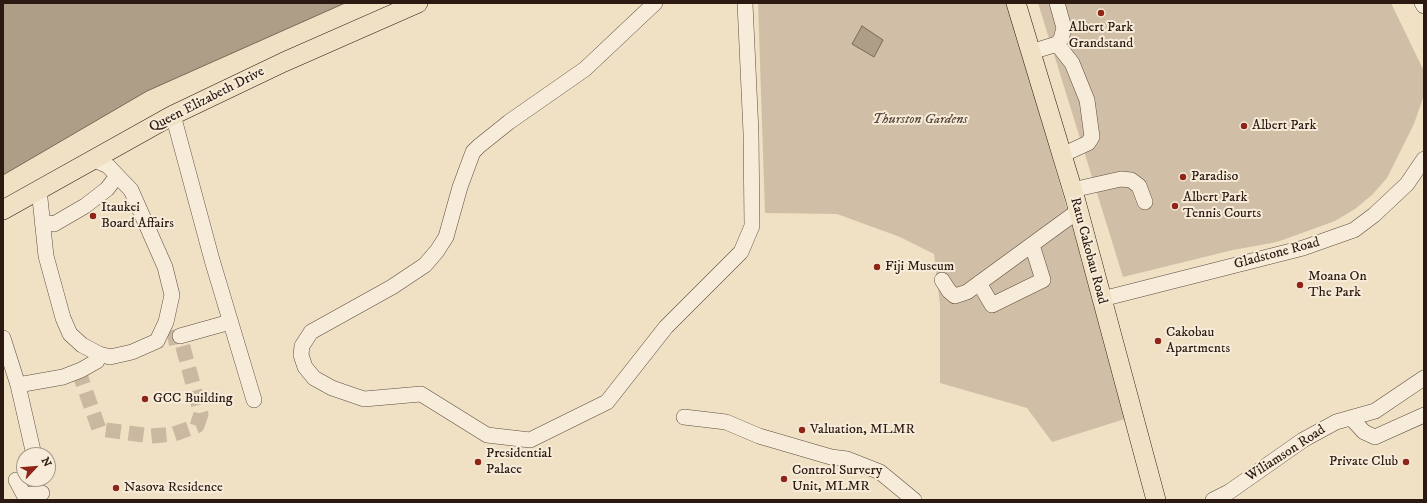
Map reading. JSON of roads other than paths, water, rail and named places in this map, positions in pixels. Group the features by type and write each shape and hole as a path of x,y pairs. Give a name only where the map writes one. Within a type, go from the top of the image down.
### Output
{"main road":[{"name":"Queen Elizabeth Drive","path":"3,210 95,160 173,115 284,62 418,3"},
{"name":"Ratu Cakobau Road","path":"1016,3 1078,211 1157,499"}],"street":[{"path":"655,3 585,69 509,122 479,146 474,152 460,187 446,237 425,265 392,287 311,332 302,346 301,355 305,368 314,378 332,388 364,399 421,394 487,435 530,440 606,402 666,327 741,252 752,226 751,133 745,3"},
{"path":"1031,52 1057,44 1064,28 1057,3"},
{"path":"1057,44 1072,63 1087,100 1092,137 1088,143 1062,155"},
{"path":"173,115 212,260 254,400"},
{"name":"Gladstone Road","path":"1102,299 1303,248 1354,230 1374,215 1420,173 1424,159"},
{"path":"40,189 46,256 62,318 70,334 82,345 99,354 110,357 132,352 157,341 166,322 172,295 165,267 131,190 108,166 95,160"},
{"path":"42,222 54,224 85,206 107,190 117,176"},
{"path":"1072,190 1122,179 1131,180 1139,186 1145,202"},
{"path":"942,280 955,296 967,292 1078,211"},
{"path":"979,283 992,305 1043,280 1032,245"},
{"path":"180,336 230,322"},
{"path":"3,338 18,386 32,447"},
{"path":"18,386 63,377 97,361 99,354"},
{"name":"Wiliamson Road","path":"1213,500 1229,492 1303,440 1336,422 1375,411 1424,378"},
{"path":"1351,418 1364,432 1375,437 1424,415"},
{"path":"684,417 726,422 759,436 831,457 847,459 880,472 914,500"},
{"path":"20,487 24,495 42,491"}],"tunnel":[{"path":"81,370 81,378 99,429 151,436 174,434 197,426 201,414 180,336 157,341"}],"place":[{"name":"Albert Park Grandstand","path":"1101,13"},
{"name":"Albert Park","path":"1244,126"},
{"name":"Paradiso","path":"1183,177"},
{"name":"Albert Park Tennis Courts","path":"1175,206"},
{"name":"Itaukei Board Affairs","path":"93,216"},
{"name":"Fiji Museum","path":"877,267"},
{"name":"Moana On The Park","path":"1300,285"},
{"name":"Cakobau Apartments","path":"1158,341"},
{"name":"GCC Building","path":"145,399"},
{"name":"Valuation, MLMR","path":"802,430"},
{"name":"Presidential Palace","path":"478,462"},
{"name":"Private Club","path":"1406,462"},
{"name":"Control Survery Unit, MLMR","path":"784,479"},
{"name":"Nasova Residence","path":"116,488"}],"park label":[{"name":"Thurston Gardens","path":"920,120"}]}
